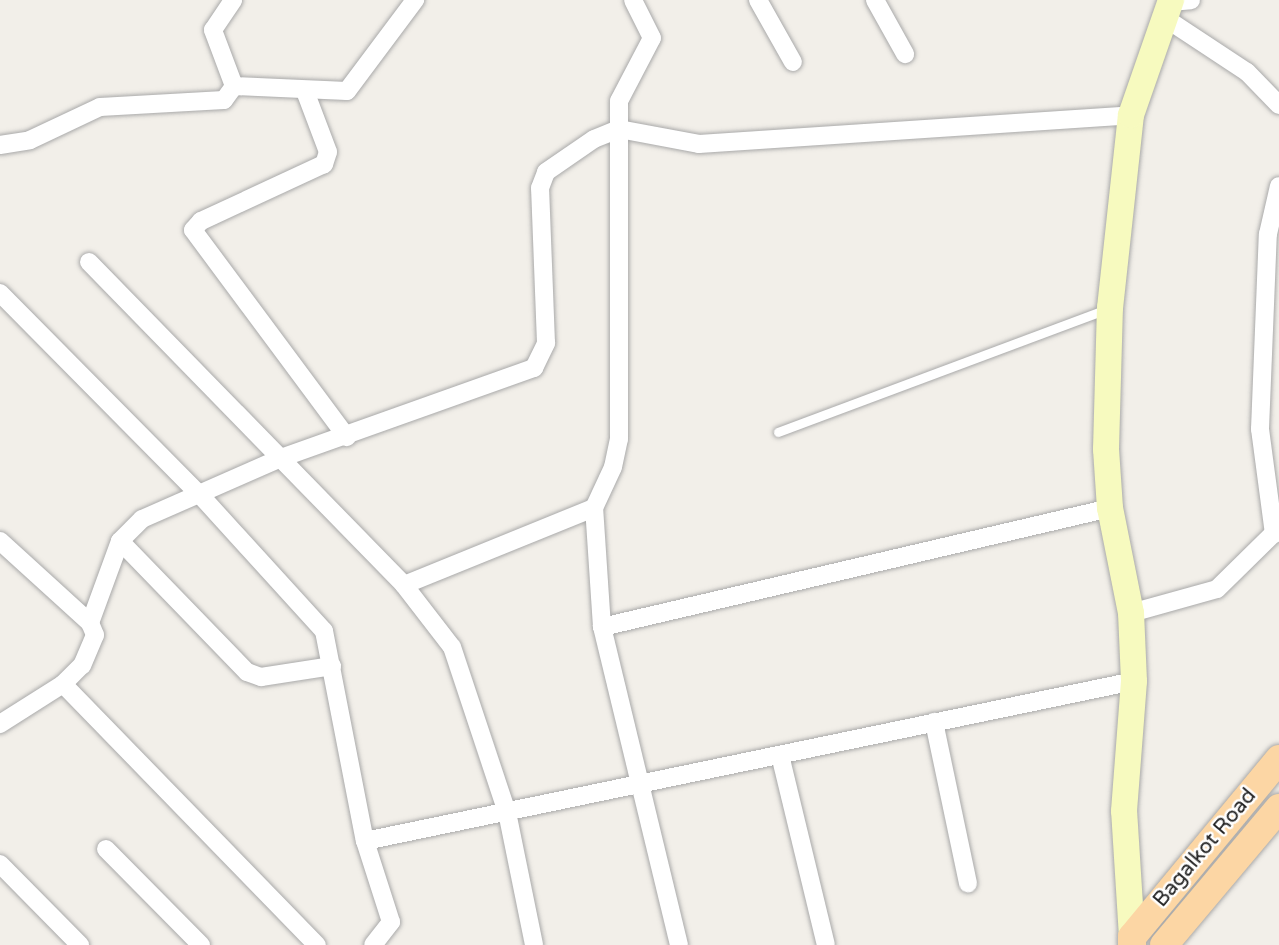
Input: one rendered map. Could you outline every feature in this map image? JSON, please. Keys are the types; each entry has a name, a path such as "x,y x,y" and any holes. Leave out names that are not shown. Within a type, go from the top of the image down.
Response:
{"main road":[{"path":"1132,941 1124,811 1134,681 1131,613 1110,508 1106,449 1110,308 1131,116 1174,5"},
{"name":"Bagalkot Road","path":"1132,941 1279,760"},
{"name":"Bagalkot Road","path":"1164,945 1279,808"}],"street":[{"path":"233,0 212,37 234,86"},
{"path":"0,145 30,140 100,107 218,102 234,86 347,91 415,0"},
{"path":"633,0 652,38 624,87 619,129 619,439 613,467 594,508 602,627 679,945"},
{"path":"758,0 793,62"},
{"path":"875,0 905,54"},
{"path":"1174,5 1279,104"},
{"path":"304,90 328,152 324,164 201,221 193,230 347,437"},
{"path":"0,724 63,684 93,648 90,623 120,541 142,519 202,497 281,458 347,437 534,368 546,343 540,188 546,172 573,150 619,129 699,144 1131,116"},
{"path":"1131,613 1217,589 1277,531 1260,429 1274,288 1268,234 1279,186"},
{"path":"89,262 404,585 463,669 507,812 534,945"},
{"path":"0,293 202,497 319,623 332,666 365,841 391,922 373,945"},
{"path":"404,585 594,508"},
{"path":"602,627 1110,508"},
{"path":"0,541 90,623"},
{"path":"120,541 247,672 261,677 332,666"},
{"path":"365,841 1134,681"},
{"path":"63,684 317,945"},
{"path":"934,722 968,883"},
{"path":"780,755 826,945"},
{"path":"106,849 201,945"},
{"path":"0,864 80,945"}],"lane":[{"path":"778,432 1110,308"}]}
